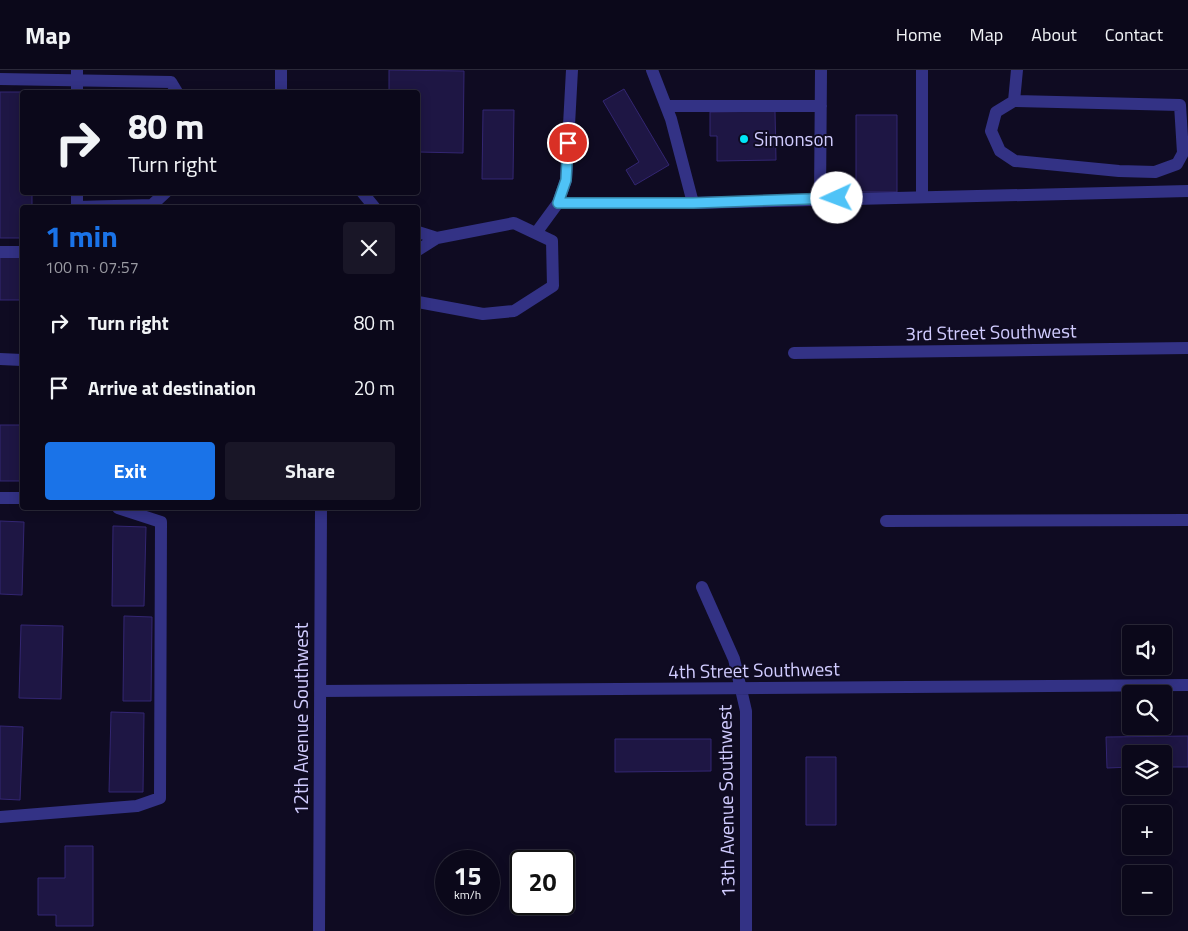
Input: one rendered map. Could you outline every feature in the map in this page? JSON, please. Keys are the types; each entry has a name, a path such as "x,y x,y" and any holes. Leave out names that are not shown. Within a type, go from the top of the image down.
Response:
{"street":[{"path":"281,70 282,90"},
{"path":"536,233 558,203 566,180 572,70"},
{"path":"652,70 666,106 693,203"},
{"path":"820,199 821,70"},
{"path":"922,70 922,196"},
{"path":"1014,102 1017,70"},
{"path":"5,76 77,81 171,82 177,90"},
{"path":"666,106 704,100 765,101 821,106"},
{"path":"1014,102 1180,105 1185,153 1178,164 1155,172 1119,171 1015,161 1000,151 991,131 996,112 1014,102"},
{"path":"558,203 693,203 1188,191"},
{"path":"153,205 163,195"},
{"path":"364,195 373,205"},
{"path":"420,249 437,238 514,223 552,241 553,286 514,311 483,314 420,302"},
{"path":"420,233 437,238"},
{"path":"0,252 20,252"},
{"name":"3rd Street Southwest","path":"794,353 1188,348"},
{"path":"0,359 20,360"},
{"path":"0,498 20,498"},
{"path":"0,817 137,806 160,798 161,522 124,510"},
{"name":"12th Avenue Southwest","path":"319,931 321,510"},
{"path":"886,521 1188,520"},
{"name":"13th Avenue Southwest","path":"702,587 734,659 746,711 746,931"},
{"name":"4th Street Southwest","path":"320,691 1188,685"}],"building":[{"path":"389,70 464,71 463,153 420,152 420,90 389,90"},
{"path":"624,89 669,165 635,185 626,170 639,162 603,101"},
{"path":"0,92 20,92 20,195 32,195 32,205 20,205 20,238 0,238"},
{"path":"483,110 514,110 513,179 482,179"},
{"path":"775,111 776,160 717,161 717,136 710,136 710,112"},
{"path":"856,115 897,115 897,192 856,192"},
{"path":"0,254 20,254 20,300 0,300"},
{"path":"0,425 20,425 20,481 0,481"},
{"path":"0,521 24,522 22,595 0,594"},
{"path":"113,526 146,527 144,606 112,606"},
{"path":"124,616 152,617 151,701 123,701"},
{"path":"21,625 63,626 61,699 19,698"},
{"path":"111,712 144,713 143,792 109,792"},
{"path":"0,726 23,727 20,800 0,799"},
{"path":"1188,736 1188,767 1172,767 1172,745 1122,745 1122,767 1107,768 1106,737"},
{"path":"615,739 711,739 711,771 615,772"},
{"path":"806,757 836,757 836,825 806,825"},
{"path":"65,846 93,846 93,926 56,926 56,915 38,915 38,878 65,878"}],"place":[{"name":"Simonson","path":"744,139"}],"route":[{"path":"568,143 566,180 558,203 693,203 837,198"}]}
